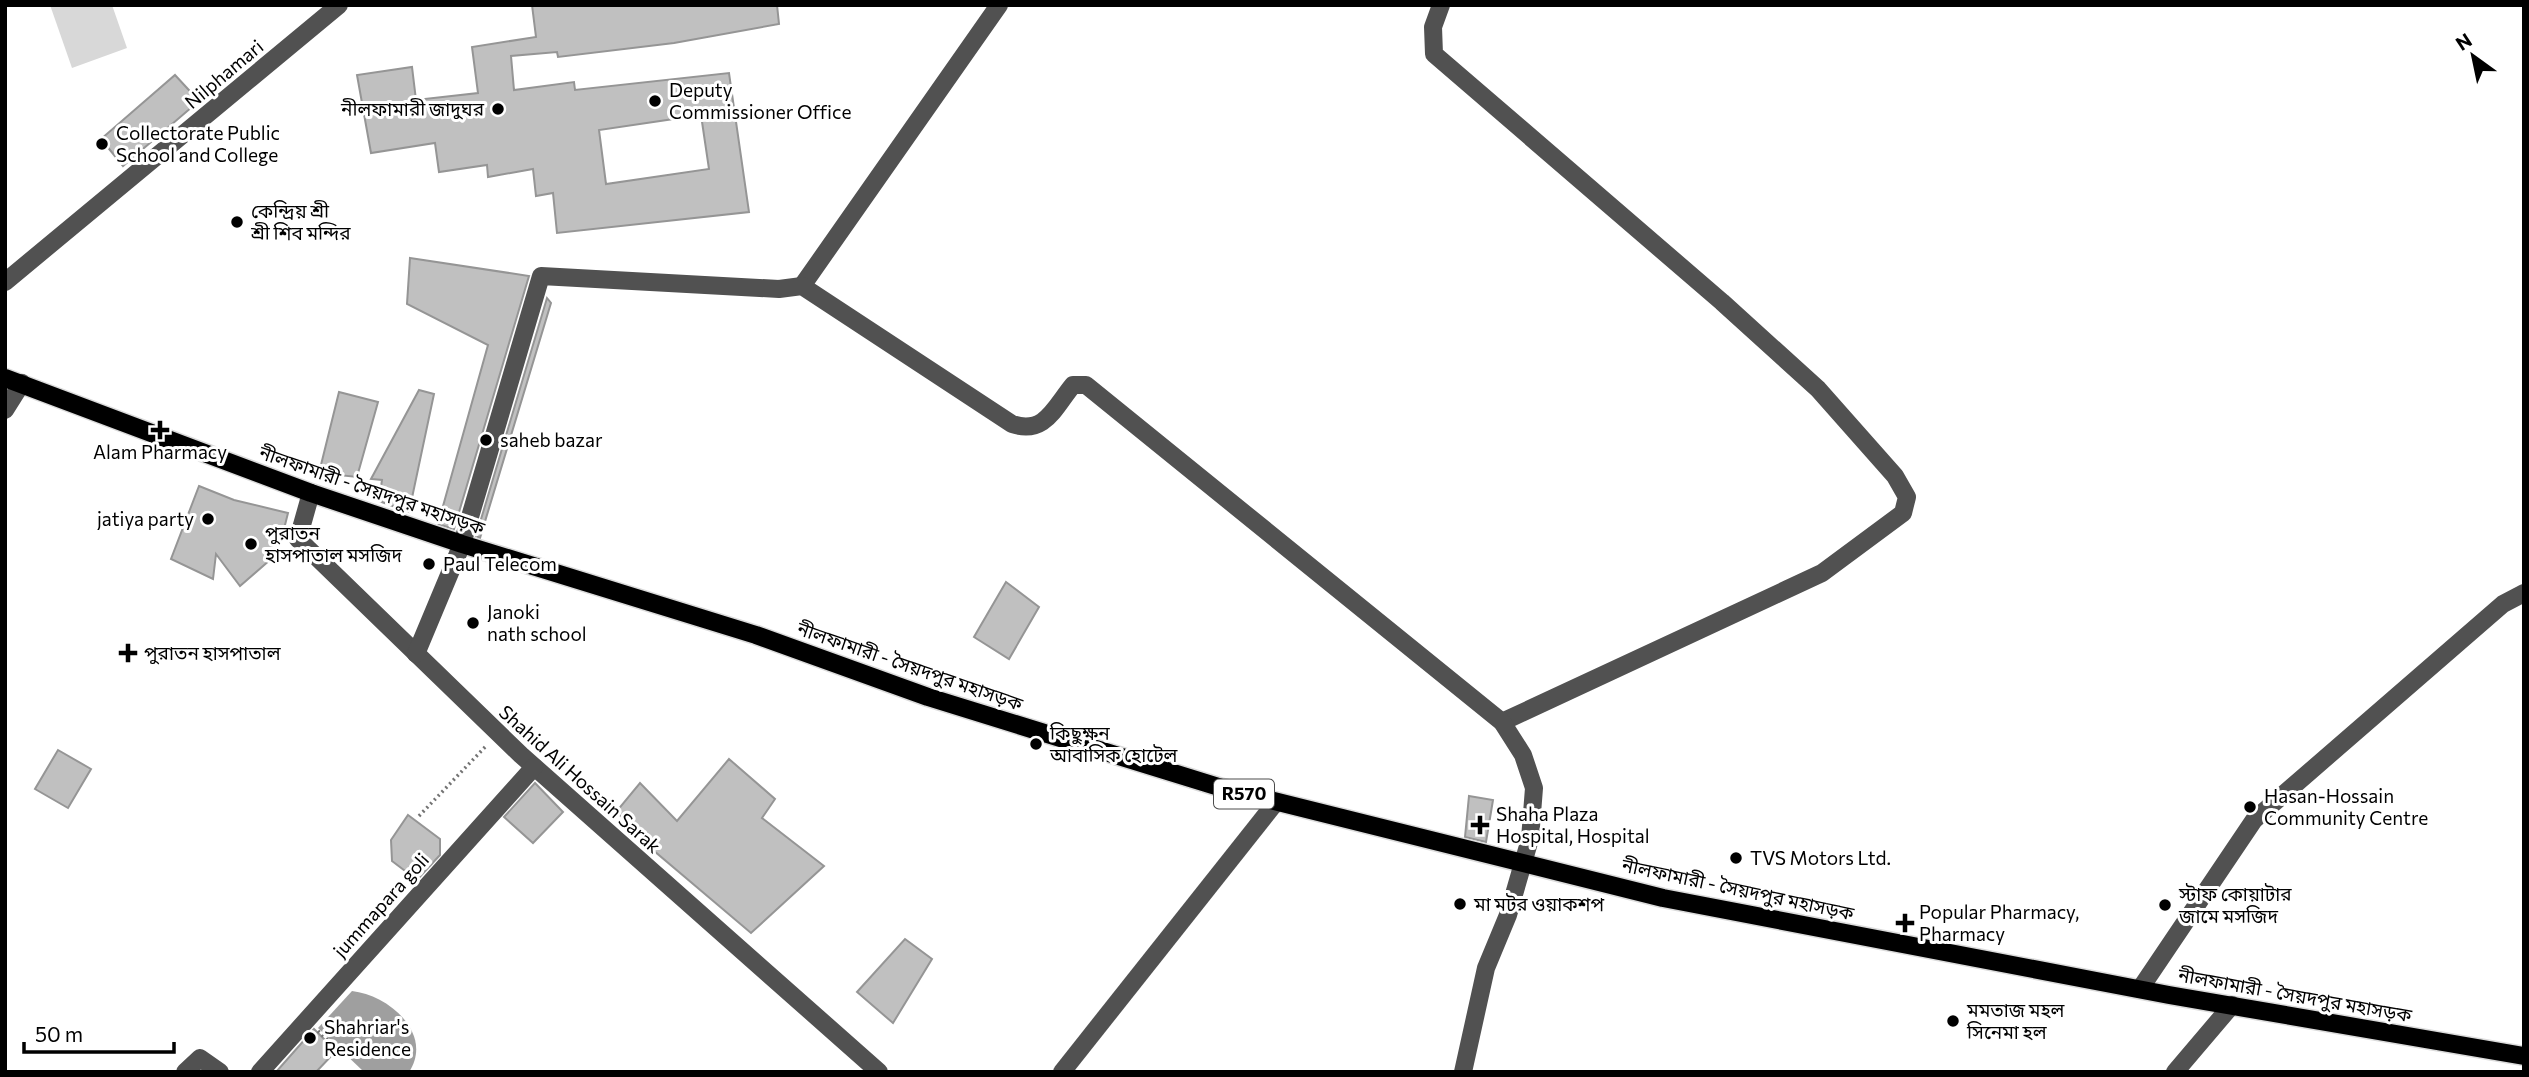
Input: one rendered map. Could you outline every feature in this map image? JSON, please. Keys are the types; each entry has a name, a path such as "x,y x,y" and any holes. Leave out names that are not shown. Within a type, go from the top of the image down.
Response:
{"main road":[{"name":"নীলফামারী - সৈয়দপুর মহাসড়ক","path":"14,380 311,493 462,544 756,635 928,697 1276,802 1664,898 2140,989 2524,1056"}],"street":[{"name":"Nilphamari","path":"5,282 339,5"},
{"path":"802,286 999,5"},
{"path":"1441,5 1433,27 1434,54 1722,302 1818,389 1895,476 1907,497 1902,513 1822,573 1502,722"},
{"path":"416,654 462,544 541,276 779,289 802,286 1013,424 1027,429 1039,426 1073,385 1086,385 1502,722 1523,755 1534,788 1530,839 1486,968 1463,1072"},
{"path":"5,410 14,380"},
{"name":"Shahid Ali Hossain Sarak","path":"311,493 298,539 534,767 879,1072"},
{"path":"2140,989 2254,820 2503,604 2524,593"},
{"name":"jummapara goli","path":"260,1072 534,767"},
{"path":"1062,1072 1276,802"},
{"path":"2175,1072 2232,1005"},
{"path":"185,1072 200,1058 220,1072"}],"path":[{"path":"419,816 498,733"},
{"path":"307,1020 345,1056"}],"shaded area":[{"path":"50,5 112,5 127,48 72,68"},
{"path":"352,991 380,1000 404,1019 416,1044 415,1058 409,1072 364,1072 318,1028"}],"building":[{"path":"532,5 777,5 779,24 674,43 558,57 557,52 511,56 514,90 574,82 575,90 729,73 749,212 557,233 553,193 536,196 533,169 488,177 487,165 439,172 435,143 371,153 357,75 412,67 416,100 478,93 472,47 536,37","holes":["701,115 709,169 606,184 599,130"]},
{"name":"Collectorate Public School and College","path":"175,75 199,101 123,166 101,139"},
{"path":"410,258 529,276 454,529 438,524 488,345 407,304"},
{"path":"547,298 551,303 480,538 476,536"},
{"path":"419,390 434,394 409,512 379,501 382,480 371,479"},
{"path":"339,392 378,402 357,477 319,473"},
{"path":"199,486 234,500 288,513 278,553 240,586 216,554 213,579 171,559"},
{"path":"1006,582 1039,607 1009,659 974,637"},
{"path":"58,750 91,769 68,808 35,789"},
{"path":"729,759 775,799 762,818 824,866 751,933 653,850 657,845 616,812 640,783 677,821"},
{"path":"535,783 563,812 533,843 504,817"},
{"path":"1469,796 1493,800 1486,842 1465,837"},
{"path":"408,815 440,839 440,855 417,880 392,861 391,840"},
{"path":"905,939 932,959 893,1023 857,992"},
{"name":"Shahriar's Residence","path":"314,1029 336,1051 316,1072 276,1072"}],"place":[{"name":"Deputy Commissioner Office","path":"655,101"},
{"name":"নীলফামারী জাদুঘর","path":"498,109"},
{"name":"Collectorate Public School and College","path":"102,144"},
{"name":"কেন্দ্রিয় শ্রী শ্রী শিব মন্দির","path":"237,222"},
{"name":"Alam Pharmacy","path":"160,430"},
{"name":"saheb bazar","path":"486,440"},
{"name":"jatiya party","path":"208,519"},
{"name":"পুরাতন হাসপাতাল মসজিদ","path":"251,544"},
{"name":"Paul Telecom","path":"429,564"},
{"name":"Janoki nath school","path":"473,623"},
{"name":"পুরাতন হাসপাতাল","path":"128,653"},
{"name":"কিছুক্ষন আবাসিক হোটেল","path":"1036,744"},
{"name":"Hasan-Hossain Community Centre","path":"2250,807"},
{"name":"Shaha Plaza Hospital, Hospital","path":"1480,825"},
{"name":"TVS Motors Ltd.","path":"1736,858"},
{"name":"মা মটর ওয়াকশপ","path":"1460,904"},
{"name":"স্টাফ কোয়াটার জামে মসজিদ","path":"2165,905"},
{"name":"Popular Pharmacy, Pharmacy","path":"1905,923"},
{"name":"মমতাজ মহল সিনেমা হল","path":"1953,1021"},
{"name":"Shahriar's Residence","path":"310,1038"}]}
